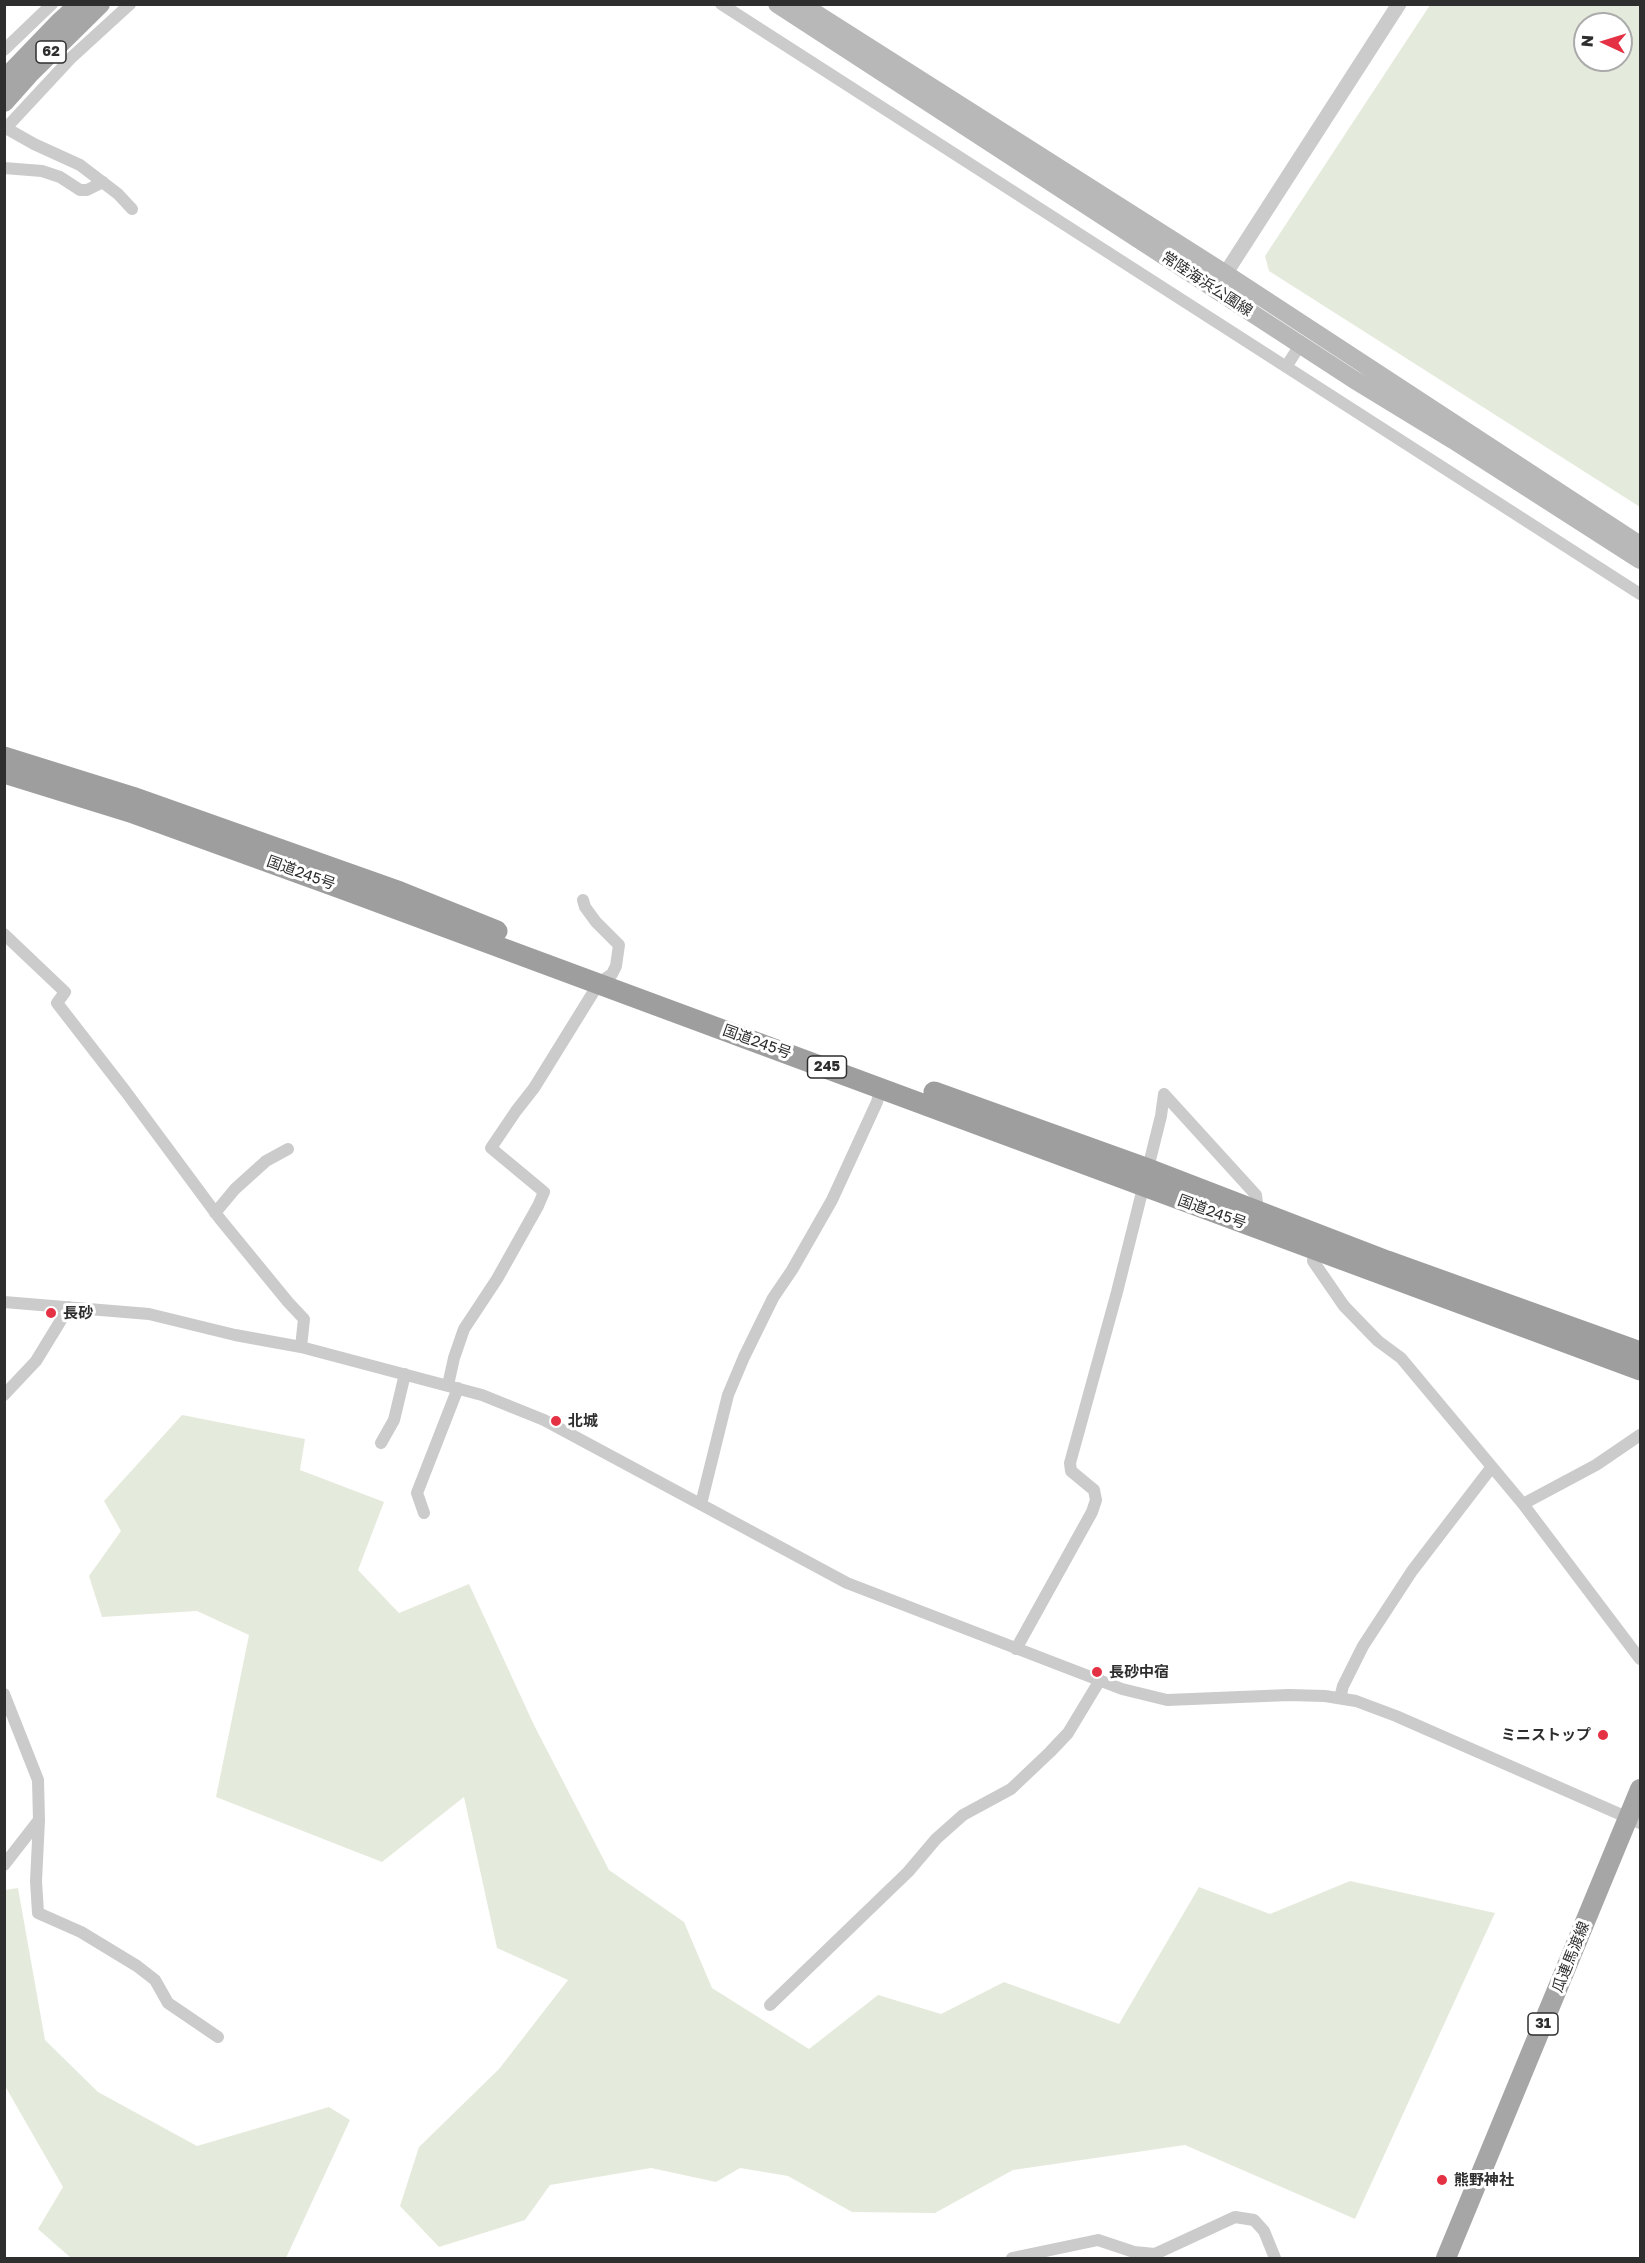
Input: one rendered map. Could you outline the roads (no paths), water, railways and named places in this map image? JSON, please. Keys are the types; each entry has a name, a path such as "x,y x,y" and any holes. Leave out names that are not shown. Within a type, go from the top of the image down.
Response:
{"highway":[{"name":"国道245号","path":"8,769 605,979 1146,1178 1314,1250 1641,1370"},
{"name":"国道245号","path":"605,979 881,1087 1146,1178 1257,1210 1387,1261 1641,1352"}],"main road":[{"name":"62","path":"4,81 80,4"},
{"name":"62","path":"4,102 28,74 100,4"},
{"name":"常陸海浜公園線","path":"777,4 1300,345 1641,560"},
{"name":"常陸海浜公園線","path":"801,4 1226,274 1641,544"},
{"name":"瓜連馬渡線","path":"1446,2259 1635,1820 1641,1789"}],"street":[{"path":"4,50 52,4"},
{"path":"130,4 72,57 5,127 34,144 80,165 103,182 132,209"},
{"path":"721,4 1641,594"},
{"path":"1215,290 1399,4"},
{"path":"4,168 42,171 60,177 80,190 87,190 103,182"},
{"path":"1286,367 1300,345"},
{"path":"424,1513 417,1493 453,1386 454,1358 464,1329 497,1279 544,1192 491,1148 534,1089 605,979 616,966 619,945 596,922 585,907 583,900"},
{"path":"4,934 65,992 57,1003 215,1213 304,1319 301,1347"},
{"path":"701,1504 728,1395 744,1357 773,1299 832,1200 877,1102 881,1087"},
{"path":"1016,1649 1092,1512 1096,1500 1094,1490 1071,1471 1070,1464 1146,1178 1164,1094 1256,1195 1257,1210"},
{"path":"215,1213 235,1190 266,1161 288,1149"},
{"path":"1314,1250 1313,1261 1344,1305 1378,1341 1401,1358 1523,1504 1641,1659"},
{"path":"4,1302 149,1314 235,1335 301,1347 482,1395 544,1420 847,1583 1122,1689 1167,1700 1289,1695 1356,1701 1396,1716 1635,1820"},
{"path":"4,1395 36,1361 69,1307"},
{"path":"381,1443 394,1420 405,1374"},
{"path":"1523,1504 1596,1465 1641,1435"},
{"path":"1340,1698 1343,1686 1364,1646 1412,1571 1491,1468"},
{"path":"770,2005 908,1872 936,1839 963,1815 1011,1790 1050,1752 1068,1733 1100,1680"},
{"path":"4,1694 38,1780 36,1881 38,1913 81,1932 137,1966 155,1980 168,2002 218,2037"},
{"path":"4,1865 39,1820"},
{"path":"1012,2259 1098,2240 1134,2252 1155,2254 1235,2217 1254,2220 1264,2231 1275,2259"}],"place":[{"name":"長砂","path":"51,1313"},
{"name":"北城","path":"556,1421"},
{"name":"長砂中宿","path":"1097,1672"},
{"name":"ミニストップ","path":"1603,1735"},
{"name":"熊野神社","path":"1442,2180"}]}
